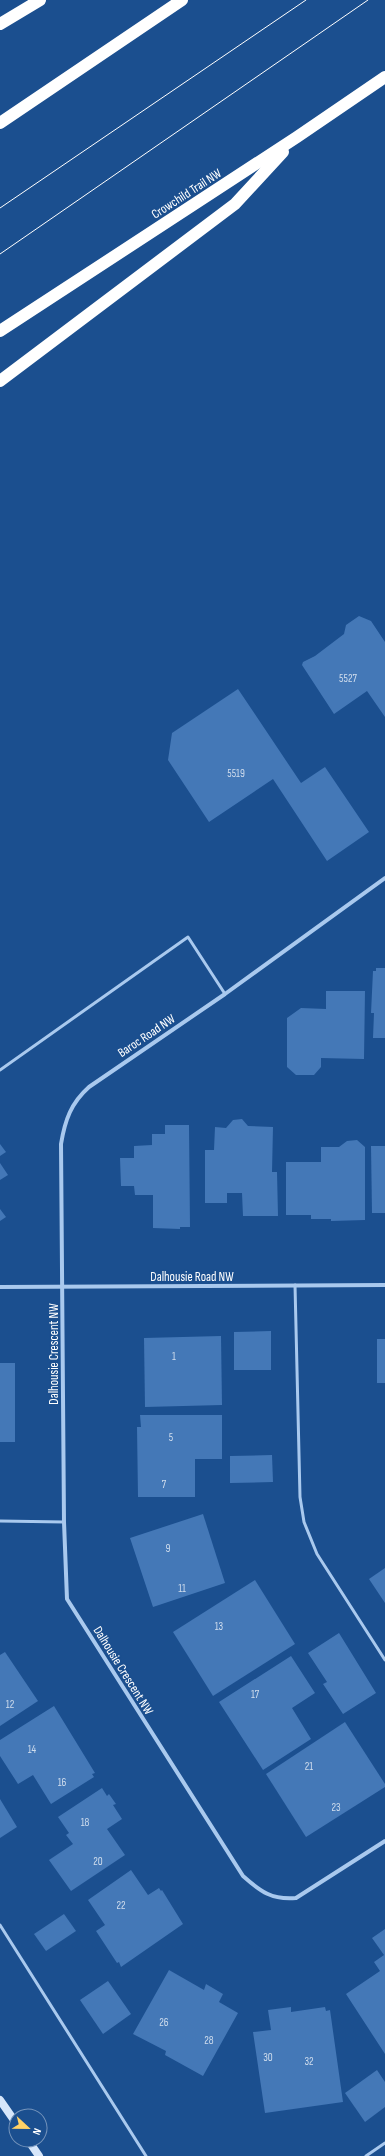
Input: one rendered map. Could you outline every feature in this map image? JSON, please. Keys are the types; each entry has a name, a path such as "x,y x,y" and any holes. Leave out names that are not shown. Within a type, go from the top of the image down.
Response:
{"highway":[{"path":"0,24 40,0"},
{"path":"0,124 182,0"},
{"name":"Crowchild Trail NW","path":"0,331 297,137 385,76"},
{"path":"0,381 234,204 297,137"}],"main road":[{"path":"0,2100 8,2112"}],"street":[{"name":"Baroc Road NW","path":"62,1287 61,1144 69,1112 77,1097 104,1075 225,994 385,878"},
{"name":"Dalhousie Road NW","path":"0,1287 385,1285"},
{"name":"Dalhousie Crescent NW","path":"62,1287 64,1522 68,1599 243,1876 258,1890 280,1899 296,1898 385,1841"}],"lane":[{"path":"0,1070 188,937 225,994"},
{"path":"295,1285 300,1497 304,1522 317,1554 385,1660"},
{"path":"0,1521 64,1522"},
{"path":"0,1925 146,2156"},
{"path":"366,2156 385,2143"}],"building":[{"path":"359,616 371,621 385,642 385,717 367,691 334,714 302,665 303,662 315,656 344,634 346,625"},
{"path":"238,689 301,783 325,767 369,832 327,861 273,779 209,822 168,760 172,733"},
{"path":"376,968 385,968 385,1038 373,1038 374,1013 371,1013 373,971 376,971"},
{"path":"326,991 365,991 364,1059 321,1058 321,1067 314,1075 296,1075 287,1067 287,1018 301,1008 326,1009"},
{"path":"242,1119 248,1126 273,1127 272,1172 277,1172 278,1216 243,1216 242,1193 227,1193 227,1203 205,1203 205,1150 214,1150 215,1127 226,1128 233,1120"},
{"path":"165,1125 189,1125 190,1227 180,1227 180,1229 153,1228 153,1195 135,1195 134,1186 121,1186 120,1158 134,1158 134,1146 152,1145 152,1134 165,1134"},
{"path":"357,1140 365,1147 365,1220 331,1221 331,1219 311,1219 311,1215 286,1215 286,1162 321,1162 321,1147 339,1147 347,1141"},
{"path":"0,1144 6,1152 0,1156"},
{"path":"371,1146 385,1146 385,1213 372,1213"},
{"path":"0,1163 8,1175 0,1180"},
{"path":"0,1209 6,1217 0,1221"},
{"path":"271,1331 271,1370 234,1370 234,1332"},
{"path":"221,1336 222,1405 145,1407 144,1338"},
{"path":"377,1339 385,1339 385,1383 377,1383"},
{"path":"0,1363 15,1363 15,1442 0,1442"},
{"path":"140,1415 222,1415 222,1459 195,1459 195,1497 138,1497 137,1427 141,1427"},
{"path":"272,1455 273,1482 230,1483 230,1456"},
{"path":"203,1514 225,1583 153,1607 130,1538"},
{"path":"385,1568 385,1603 369,1579"},
{"path":"255,1580 295,1644 213,1696 173,1632"},
{"path":"339,1633 376,1693 343,1714 323,1684 327,1682 308,1653"},
{"path":"5,1652 38,1701 0,1726 0,1655"},
{"path":"291,1656 315,1693 292,1708 311,1739 263,1770 219,1702"},
{"path":"54,1706 95,1773 92,1774 94,1777 51,1804 33,1775 18,1784 0,1756 0,1740"},
{"path":"345,1722 385,1784 385,1787 306,1837 266,1774"},
{"path":"102,1788 107,1796 109,1794 116,1804 113,1805 122,1819 107,1829 125,1855 71,1891 49,1860 73,1844 66,1835 69,1833 58,1817"},
{"path":"0,1799 17,1827 0,1838"},
{"path":"131,1870 148,1895 159,1888 161,1891 162,1890 183,1924 121,1967 119,1962 117,1963 96,1931 105,1925 88,1900"},
{"path":"64,1914 76,1931 46,1951 34,1934"},
{"path":"385,1929 385,2054 346,1994 380,1971 374,1962 384,1955 372,1938"},
{"path":"169,1970 204,1990 206,1984 223,1994 219,2002 238,2013 203,2076 165,2055 166,2051 133,2034"},
{"path":"108,1981 131,2014 103,2034 80,2000"},
{"path":"291,2007 291,2012 325,2007 326,2011 330,2010 343,2102 265,2113 253,2032 271,2030 268,2010"},
{"path":"377,2070 385,2082 385,2107 365,2122 345,2093"}],"tram line":[{"path":"0,208 306,0"},
{"path":"0,254 368,0"}]}
